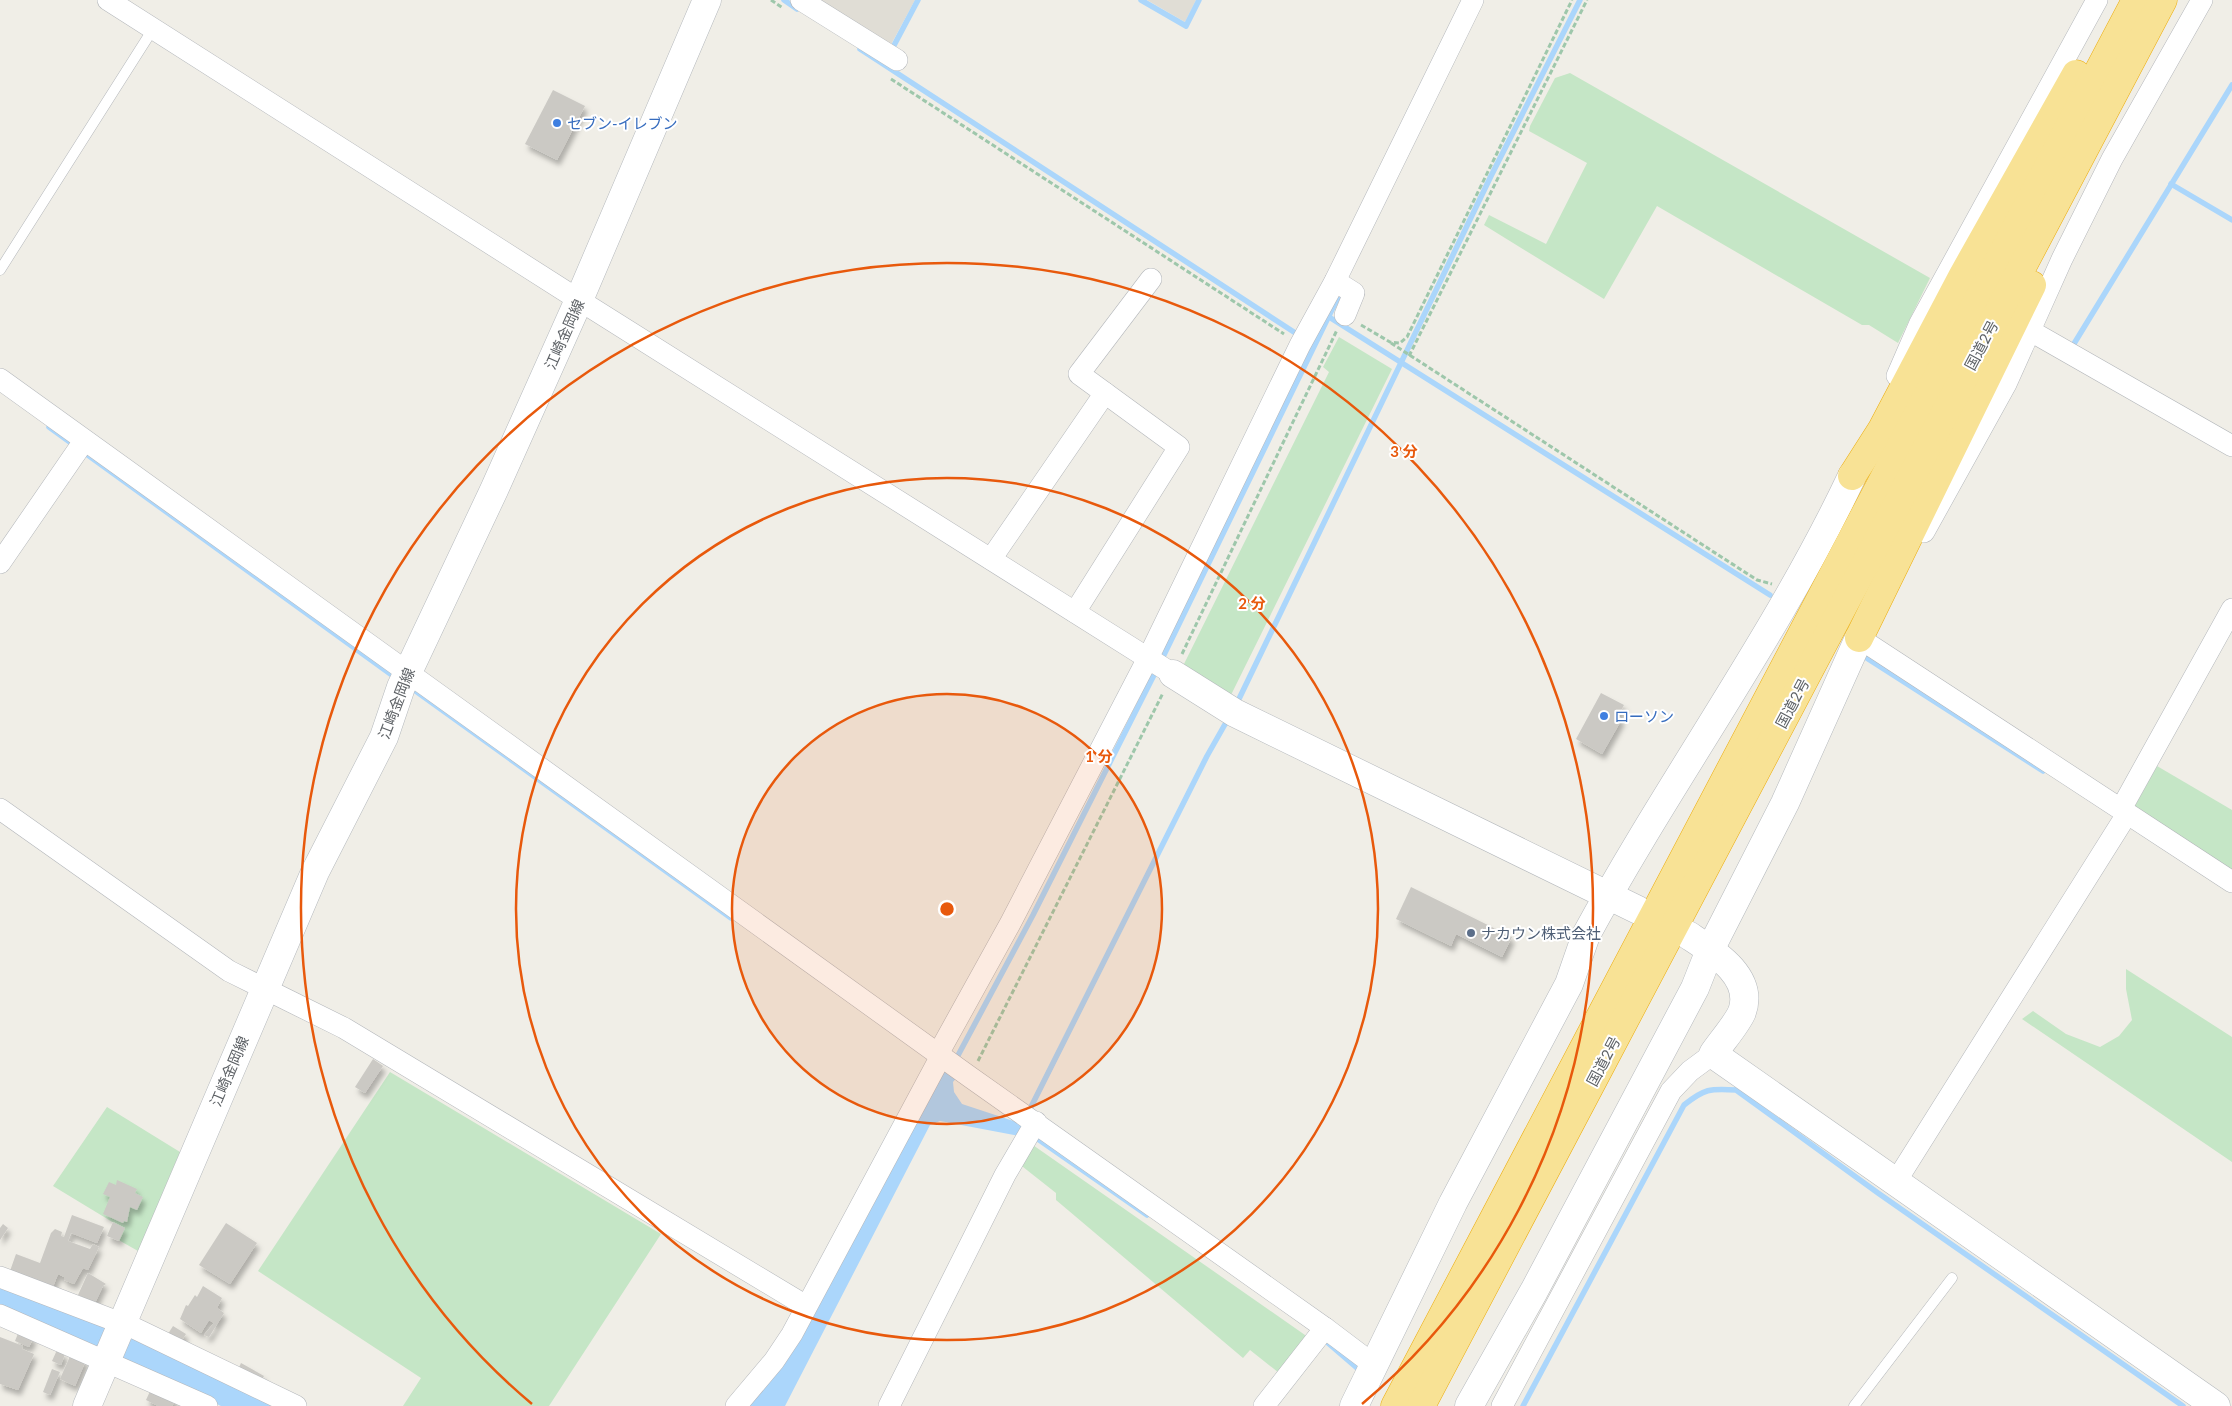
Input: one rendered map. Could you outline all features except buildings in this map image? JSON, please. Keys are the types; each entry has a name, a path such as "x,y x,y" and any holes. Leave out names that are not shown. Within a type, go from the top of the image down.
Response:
{"highway":[{"path":"1852,476 1882,429 1963,275 2113,10 2121,0"},
{"name":"国道2号","path":"1395,1406 2136,0"},
{"name":"国道2号","path":"1422,1406 2163,0"},
{"path":"1856,636 2005,344 2057,231 2125,73"}],"street":[{"path":"108,0 579,300 1235,713 1610,894 1638,910"},
{"name":"江崎金岡線","path":"87,1406 315,872 384,737 404,679 494,490 579,300 707,0"},
{"path":"736,1406 774,1362 946,1063 1011,922 1160,666 1303,341 1341,285 1473,0"},
{"path":"1354,1406 1382,1371 1453,1203 1569,984 1586,935 1796,598 1920,323 2097,0"},
{"path":"1469,1406 1534,1291 1685,1006 1710,950 1785,803 1856,636 1951,486 2006,384 2029,330 2112,160 2202,0"},
{"path":"794,5 892,68"},
{"path":"1075,612 1180,447 1079,374 1152,279"},
{"path":"1341,285 1354,293 1342,322"},
{"path":"2029,330 2232,446"},
{"path":"0,379 80,446 404,679 946,1063 1032,1130 1321,1334 1382,1371"},
{"path":"991,559 1105,393"},
{"path":"0,563 80,446"},
{"path":"1895,1183 2124,817 2232,609"},
{"path":"1856,636 2124,817 2232,882"},
{"path":"0,809 229,971 344,1028 806,1306"},
{"path":"1502,1406 1671,1091 1690,1071 1713,1054 1742,1012 1743,992 1737,978 1724,960 1688,935"},
{"path":"1713,1054 2216,1406"},
{"path":"889,1406 1005,1175 1032,1130"},
{"path":"0,1277 122,1326 296,1406"},
{"path":"0,1315 107,1359 207,1406"},
{"path":"1264,1406 1321,1334"}],"lane":[{"path":"0,270 153,29"},
{"path":"1854,1406 1952,1278"}],"path":[{"path":"770,0 794,5"},
{"path":"1390,342 1400,343 1407,337 1572,0"},
{"path":"1407,354 1587,0"},
{"path":"892,68 1303,341"},
{"path":"946,1063 1160,666 1322,356 1342,322 1390,342 1757,580 1776,586 1796,598"}],"shaded area":[{"path":"812,0 915,0 888,50"},
{"path":"1147,0 1196,0 1185,22"}],"green space":[{"path":"1570,73 1930,278 1898,343 1869,325 1862,325 1657,206 1604,299 1484,225 1489,215 1546,244 1587,163 1529,131 1555,78"},
{"path":"1339,337 1392,369 1230,697 1183,666 1329,372 1323,367"},
{"path":"2157,766 2232,810 2232,877 2131,813"},
{"path":"2126,969 2232,1037 2232,1162 2022,1019 2033,1011 2066,1034 2100,1047 2119,1036 2132,1020 2126,989"},
{"path":"390,1072 661,1234 549,1406 403,1406 421,1378 258,1271"},
{"path":"107,1107 180,1152 138,1251 108,1234 114,1223 53,1186"},
{"path":"1030,1143 1305,1335 1306,1342 1279,1373 1250,1350 1243,1358 1056,1200 1056,1193 1018,1163"}],"water":[{"path":"941,1065 958,1076 953,1082 954,1092 962,1104 1026,1125 1020,1136 940,1121 930,1125 785,1406 741,1406"},
{"path":"0,1283 106,1326 286,1406 221,1406 0,1306"}],"waterway":[{"path":"784,0 797,9"},
{"path":"891,51 918,0"},
{"path":"1141,0 1186,26 1199,0"},
{"path":"1238,701 1491,176 1580,0"},
{"path":"860,49 1300,336"},
{"path":"2072,347 2232,85"},
{"path":"2171,184 2232,220"},
{"path":"1161,661 1342,289"},
{"path":"1329,317 1770,595"},
{"path":"49,427 396,678"},
{"path":"1865,657 2043,771"},
{"path":"955,1061 1033,915 1157,669"},
{"path":"410,687 731,918"},
{"path":"1031,1107 1207,756 1228,719"},
{"path":"1523,1406 1684,1105 1702,1093 1720,1089 1736,1090 1878,1193 2183,1406"},
{"path":"1032,1135 1147,1215"},
{"path":"1328,1343 1357,1368"}],"place":[{"name":"セブン-イレブン","path":"557,123"},
{"name":"ローソン","path":"1604,716"},
{"name":"ナカウン株式会社","path":"1471,933"}]}
